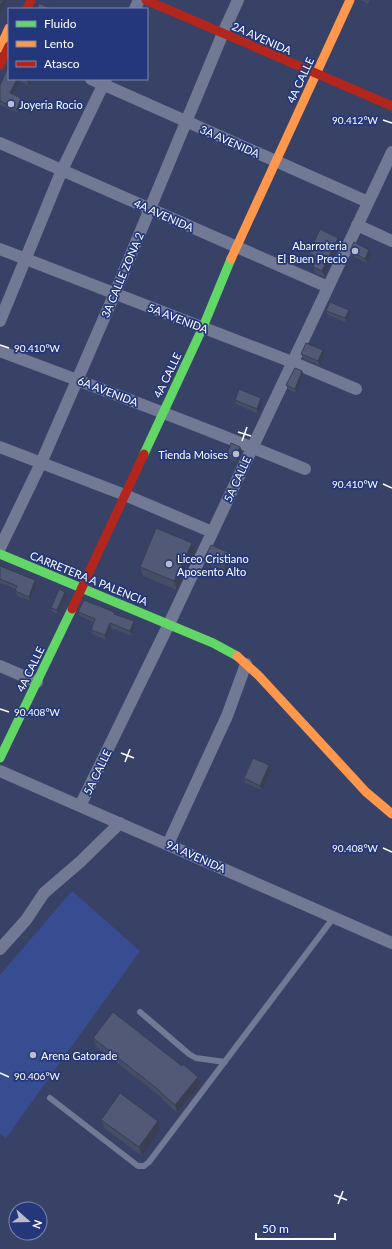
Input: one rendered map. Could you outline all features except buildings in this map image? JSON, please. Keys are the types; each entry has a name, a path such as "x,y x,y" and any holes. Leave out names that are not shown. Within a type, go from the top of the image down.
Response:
{"street":[{"name":"2A AVENIDA","path":"146,0 392,106"},
{"name":"3A CALLE ZONA 2","path":"0,548 40,463 115,293 149,208 238,0"},
{"name":"4A CALLE","path":"0,758 82,588 162,412 203,327 237,246 350,0"},
{"path":"0,65 3,43 8,30"},
{"path":"0,321 62,170 104,82"},
{"name":"3A AVENIDA","path":"104,82 186,121 368,202"},
{"name":"4A AVENIDA","path":"0,143 328,286"},
{"name":"5A CALLE","path":"80,806 169,624 392,152"},
{"path":"357,225 392,241"},
{"name":"5A AVENIDA","path":"0,249 203,327 356,389"},
{"name":"6A AVENIDA","path":"0,351 77,379 305,469"},
{"path":"0,447 125,495 212,532"},
{"name":"CARRETERA A PALENCIA","path":"0,554 214,643 235,654 264,682 366,792 392,814"},
{"path":"168,844 227,716 246,664"},
{"path":"0,666 37,682"},
{"name":"9A AVENIDA","path":"0,771 392,943"},
{"path":"0,949 26,920 44,893 80,862 120,823"}],"lane":[{"path":"50,1098 138,1166 144,1166 149,1162 334,917"},
{"path":"140,1012 189,1054 196,1058 224,1062"}],"shaded area":[{"name":"Arena Gatorade","path":"72,891 140,951 6,1138 0,1134 0,975"}],"traffic: fast":[{"path":"144,454 203,327 231,259"},
{"path":"0,554 213,643 237,656"},
{"path":"0,758 72,609"}],"traffic: slow":[{"path":"231,259 350,0"},
{"path":"0,48 8,30"},
{"path":"237,656 259,676 366,792 392,814"}],"traffic: jam":[{"path":"27,8 31,0"},
{"path":"146,0 392,106"},
{"path":"0,65 8,48"},
{"path":"72,609 144,454"}],"place":[{"name":"Joyeria Rocio","path":"11,104"},
{"name":"Abarroteria El Buen Precio","path":"355,251"},
{"name":"Tienda Moises","path":"236,454"},
{"name":"Liceo Cristiano Aposento Alto","path":"169,564"},
{"name":"Arena Gatorade","path":"33,1055"}]}
